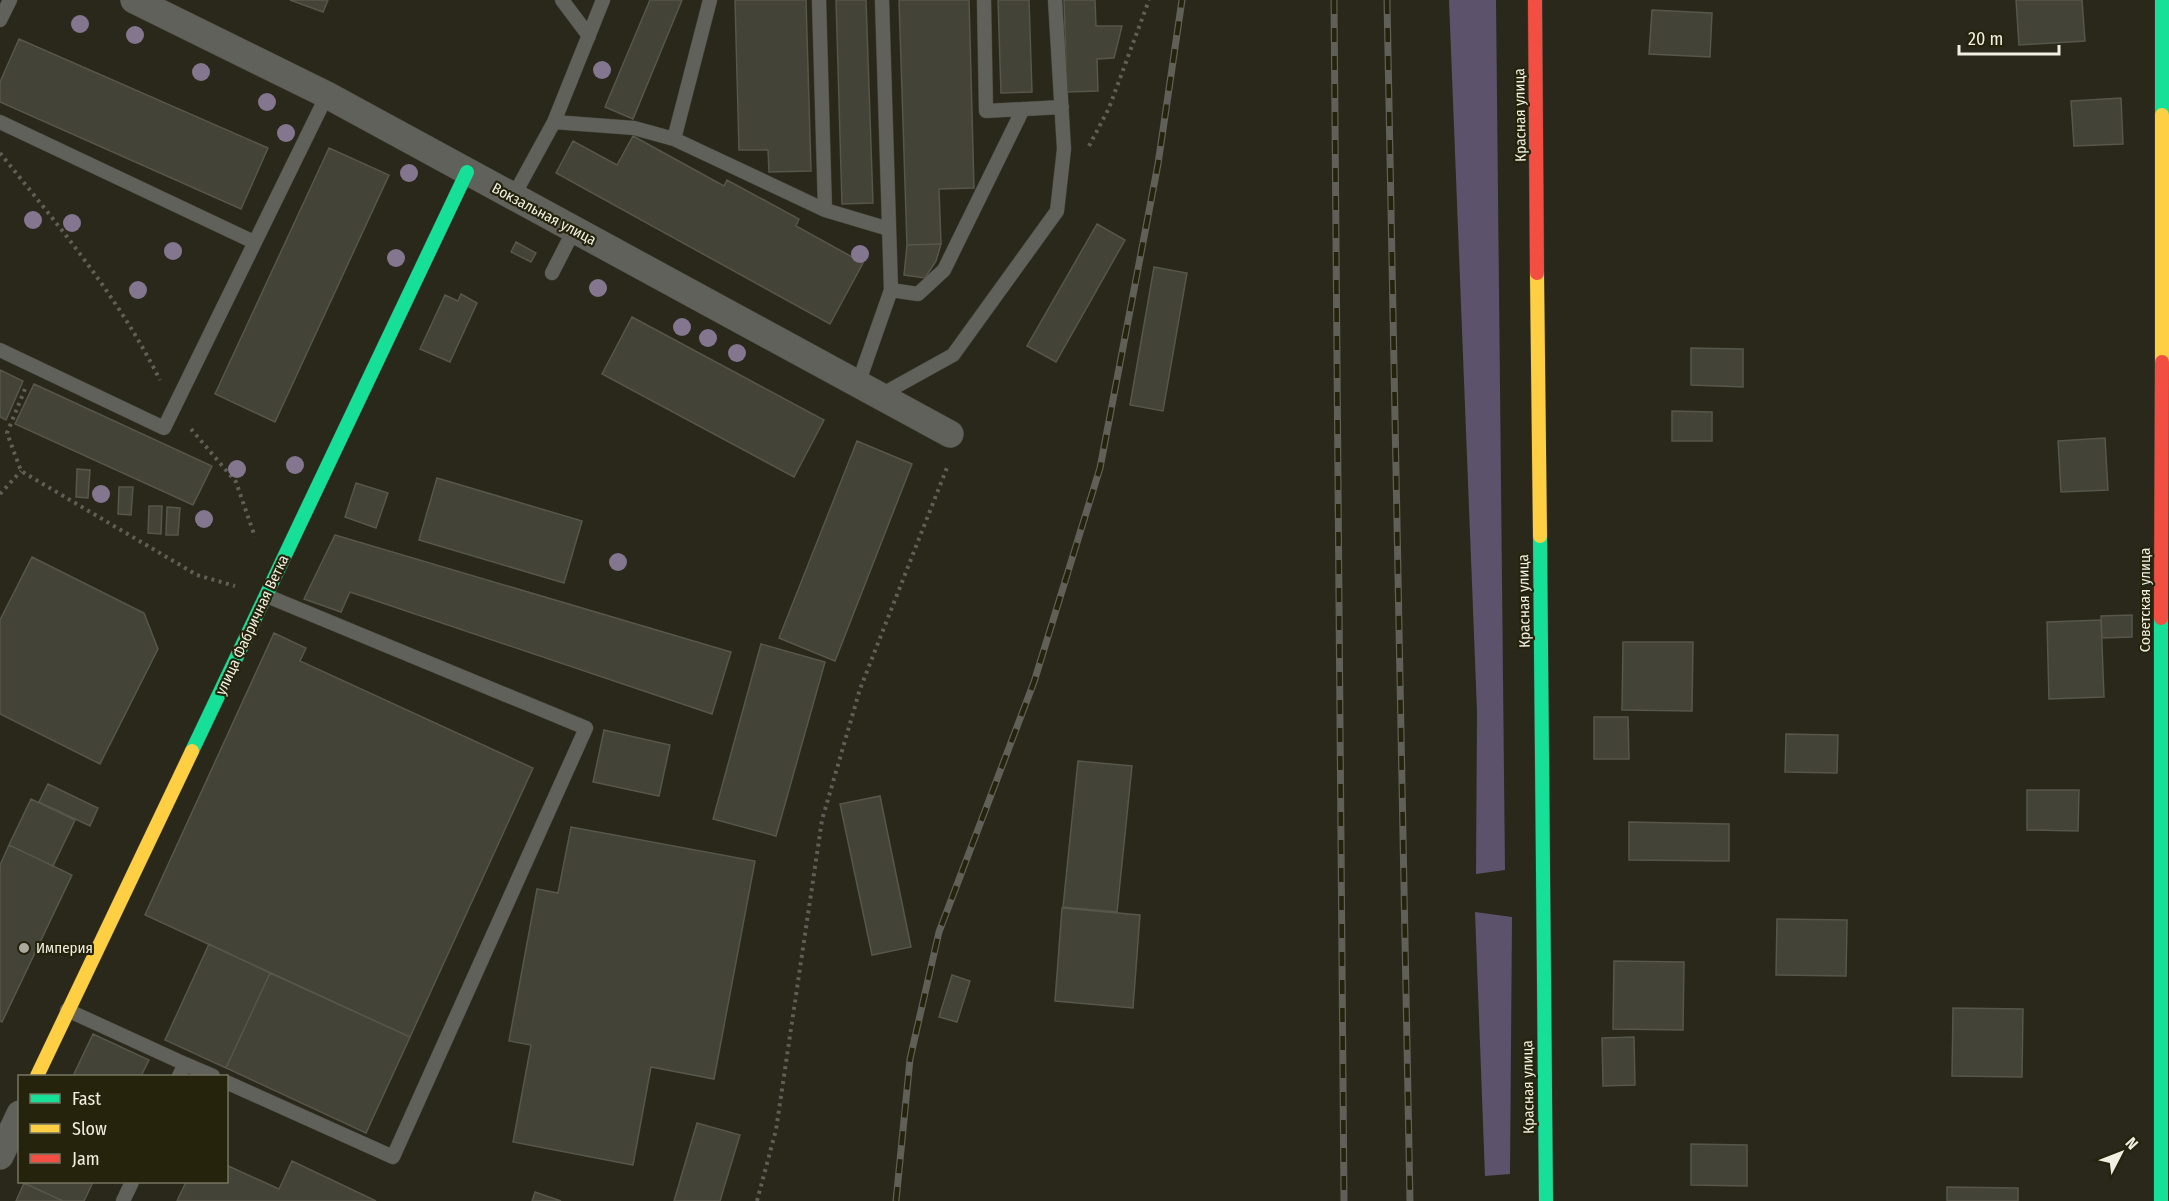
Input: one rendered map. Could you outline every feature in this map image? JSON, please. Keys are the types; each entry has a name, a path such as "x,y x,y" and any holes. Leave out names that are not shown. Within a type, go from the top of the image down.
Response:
{"street":[{"name":"Вокзальная улица","path":"134,0 327,95 950,434"},
{"name":"Красная улица","path":"1535,0 1546,1201"},
{"name":"Советская улица","path":"2161,1201 2162,0"},
{"name":"улица Фабричная Ветка","path":"38,1075 467,172"},
{"path":"0,1156 18,1118"}],"lane":[{"path":"0,20 10,0"},
{"path":"562,0 589,36"},
{"path":"513,197 554,122 603,0"},
{"path":"674,139 710,0"},
{"path":"819,0 825,210"},
{"path":"868,390 891,290 882,0"},
{"path":"984,0 987,111 1062,107"},
{"path":"868,390 953,355 1057,212 1064,149 1055,0"},
{"path":"0,350 164,428 327,95"},
{"path":"891,290 918,294 944,270 1023,109"},
{"path":"0,122 254,242"},
{"path":"554,122 634,128 674,139 825,210 889,230"},
{"path":"552,273 574,230"},
{"path":"228,1083 393,1157 586,728 267,596"},
{"path":"67,1010 182,1070 204,1075"},
{"path":"123,1201 132,1183"}],"path":[{"path":"1088,149 1109,108 1149,0"},
{"path":"0,153 88,262 140,340 174,408 236,482 257,543 274,577"},
{"path":"34,366 7,433 21,471 197,575 267,596"},
{"path":"757,1201 776,1130 822,820 860,689 947,468 950,434"},
{"path":"0,494 21,471"}],"shaded area":[{"path":"1449,0 1496,0 1505,870 1476,874 1477,711"},
{"path":"1475,912 1512,917 1510,1174 1485,1176"}],"building":[{"path":"290,0 328,0 323,12"},
{"path":"650,0 682,0 633,119 605,107"},
{"path":"735,0 806,0 811,171 769,172 768,150 739,150"},
{"path":"836,0 866,0 873,203 842,204"},
{"path":"899,0 969,0 974,188 939,189 941,244 907,245"},
{"path":"998,0 1029,0 1032,92 1001,93"},
{"path":"1064,0 1095,0 1096,26 1122,26 1114,58 1097,59 1098,91 1067,92"},
{"path":"2016,0 2082,0 2085,41 2019,45"},
{"path":"1652,10 1712,13 1710,57 1649,54"},
{"path":"19,39 268,148 241,209 0,102 0,82"},
{"path":"2121,98 2123,144 2074,146 2071,101"},
{"path":"633,136 724,186 727,180 799,219 796,226 863,263 830,324 556,173 573,141 617,165"},
{"path":"329,148 389,175 275,422 215,394"},
{"path":"1097,224 1125,240 1056,362 1027,346"},
{"path":"516,242 536,253 531,262 511,252"},
{"path":"941,244 936,261 925,278 904,275 907,245"},
{"path":"1154,267 1187,273 1163,411 1130,405"},
{"path":"461,294 477,303 450,362 420,349 445,295 458,301"},
{"path":"632,317 824,420 794,477 602,374"},
{"path":"1691,348 1743,349 1743,387 1691,385"},
{"path":"0,370 23,381 6,420 0,417"},
{"path":"34,384 212,466 193,505 15,424"},
{"path":"1672,411 1712,412 1712,441 1672,441"},
{"path":"2105,438 2108,490 2061,492 2058,441"},
{"path":"857,441 912,464 835,661 779,638"},
{"path":"77,469 90,470 88,498 76,497"},
{"path":"437,478 582,521 564,583 419,540"},
{"path":"356,483 388,493 376,528 345,517"},
{"path":"119,487 133,487 131,515 118,514"},
{"path":"149,506 162,506 161,534 148,533"},
{"path":"167,507 180,508 178,535 166,535"},
{"path":"335,535 731,652 712,714 350,592 341,612 304,599"},
{"path":"32,557 144,613 158,649 100,764 0,714 0,620"},
{"path":"2132,615 2132,637 2102,638 2101,616"},
{"path":"2101,620 2104,697 2049,699 2047,622"},
{"path":"274,633 306,648 300,661 533,768 410,1037 145,915"},
{"path":"1623,642 1693,642 1692,711 1622,710"},
{"path":"761,644 825,662 776,836 713,819"},
{"path":"1594,717 1628,717 1629,759 1594,759"},
{"path":"604,730 670,745 659,796 593,782"},
{"path":"1786,734 1838,735 1837,773 1785,772"},
{"path":"1078,761 1132,766 1117,912 1063,907"},
{"path":"48,784 98,808 90,826 39,802"},
{"path":"2027,790 2079,790 2078,831 2027,830"},
{"path":"880,796 911,947 872,955 840,804"},
{"path":"31,799 75,820 53,866 9,845"},
{"path":"1629,822 1729,824 1729,861 1629,860"},
{"path":"571,827 755,861 714,1079 651,1067 633,1165 513,1142 531,1045 509,1041 537,889 558,893"},
{"path":"9,845 72,875 2,1022 0,1021 0,865"},
{"path":"1062,908 1140,915 1133,1008 1055,1001"},
{"path":"1777,919 1847,920 1846,976 1776,975"},
{"path":"209,944 270,973 226,1068 165,1040"},
{"path":"1614,961 1684,962 1683,1030 1613,1029"},
{"path":"270,973 410,1037 366,1133 226,1068"},
{"path":"952,975 970,981 957,1022 939,1017"},
{"path":"1953,1008 2023,1009 2022,1077 1952,1076"},
{"path":"93,1034 149,1060 142,1075 73,1075"},
{"path":"1634,1037 1635,1085 1603,1086 1602,1038"},
{"path":"697,1123 740,1135 720,1201 674,1201"},
{"path":"1691,1144 1747,1145 1747,1186 1691,1185"},
{"path":"292,1161 376,1201 177,1201 186,1183 228,1183 228,1166 279,1189"},
{"path":"24,1183 93,1183 84,1201 63,1201"},
{"path":"24,1183 63,1201 16,1201"},
{"path":"1947,1187 2018,1188 2018,1201 1947,1201"},
{"path":"535,1192 561,1201 532,1201"}],"railway":[{"path":"896,1201 910,1059 939,932 1034,682 1100,468 1158,164 1182,0"},
{"path":"1334,0 1344,1201"},
{"path":"1387,0 1410,1201"}],"traffic: fast":[{"path":"2162,0 2162,115"},
{"path":"192,751 467,172"},
{"path":"1540,536 1546,1201"},
{"path":"2161,618 2161,1201"}],"traffic: slow":[{"path":"2162,115 2162,362"},
{"path":"1537,273 1540,536"},
{"path":"37,1075 192,751"}],"traffic: jam":[{"path":"1535,0 1537,273"},
{"path":"2161,618 2162,362"}],"place":[{"name":"Империя","path":"24,948"}]}
